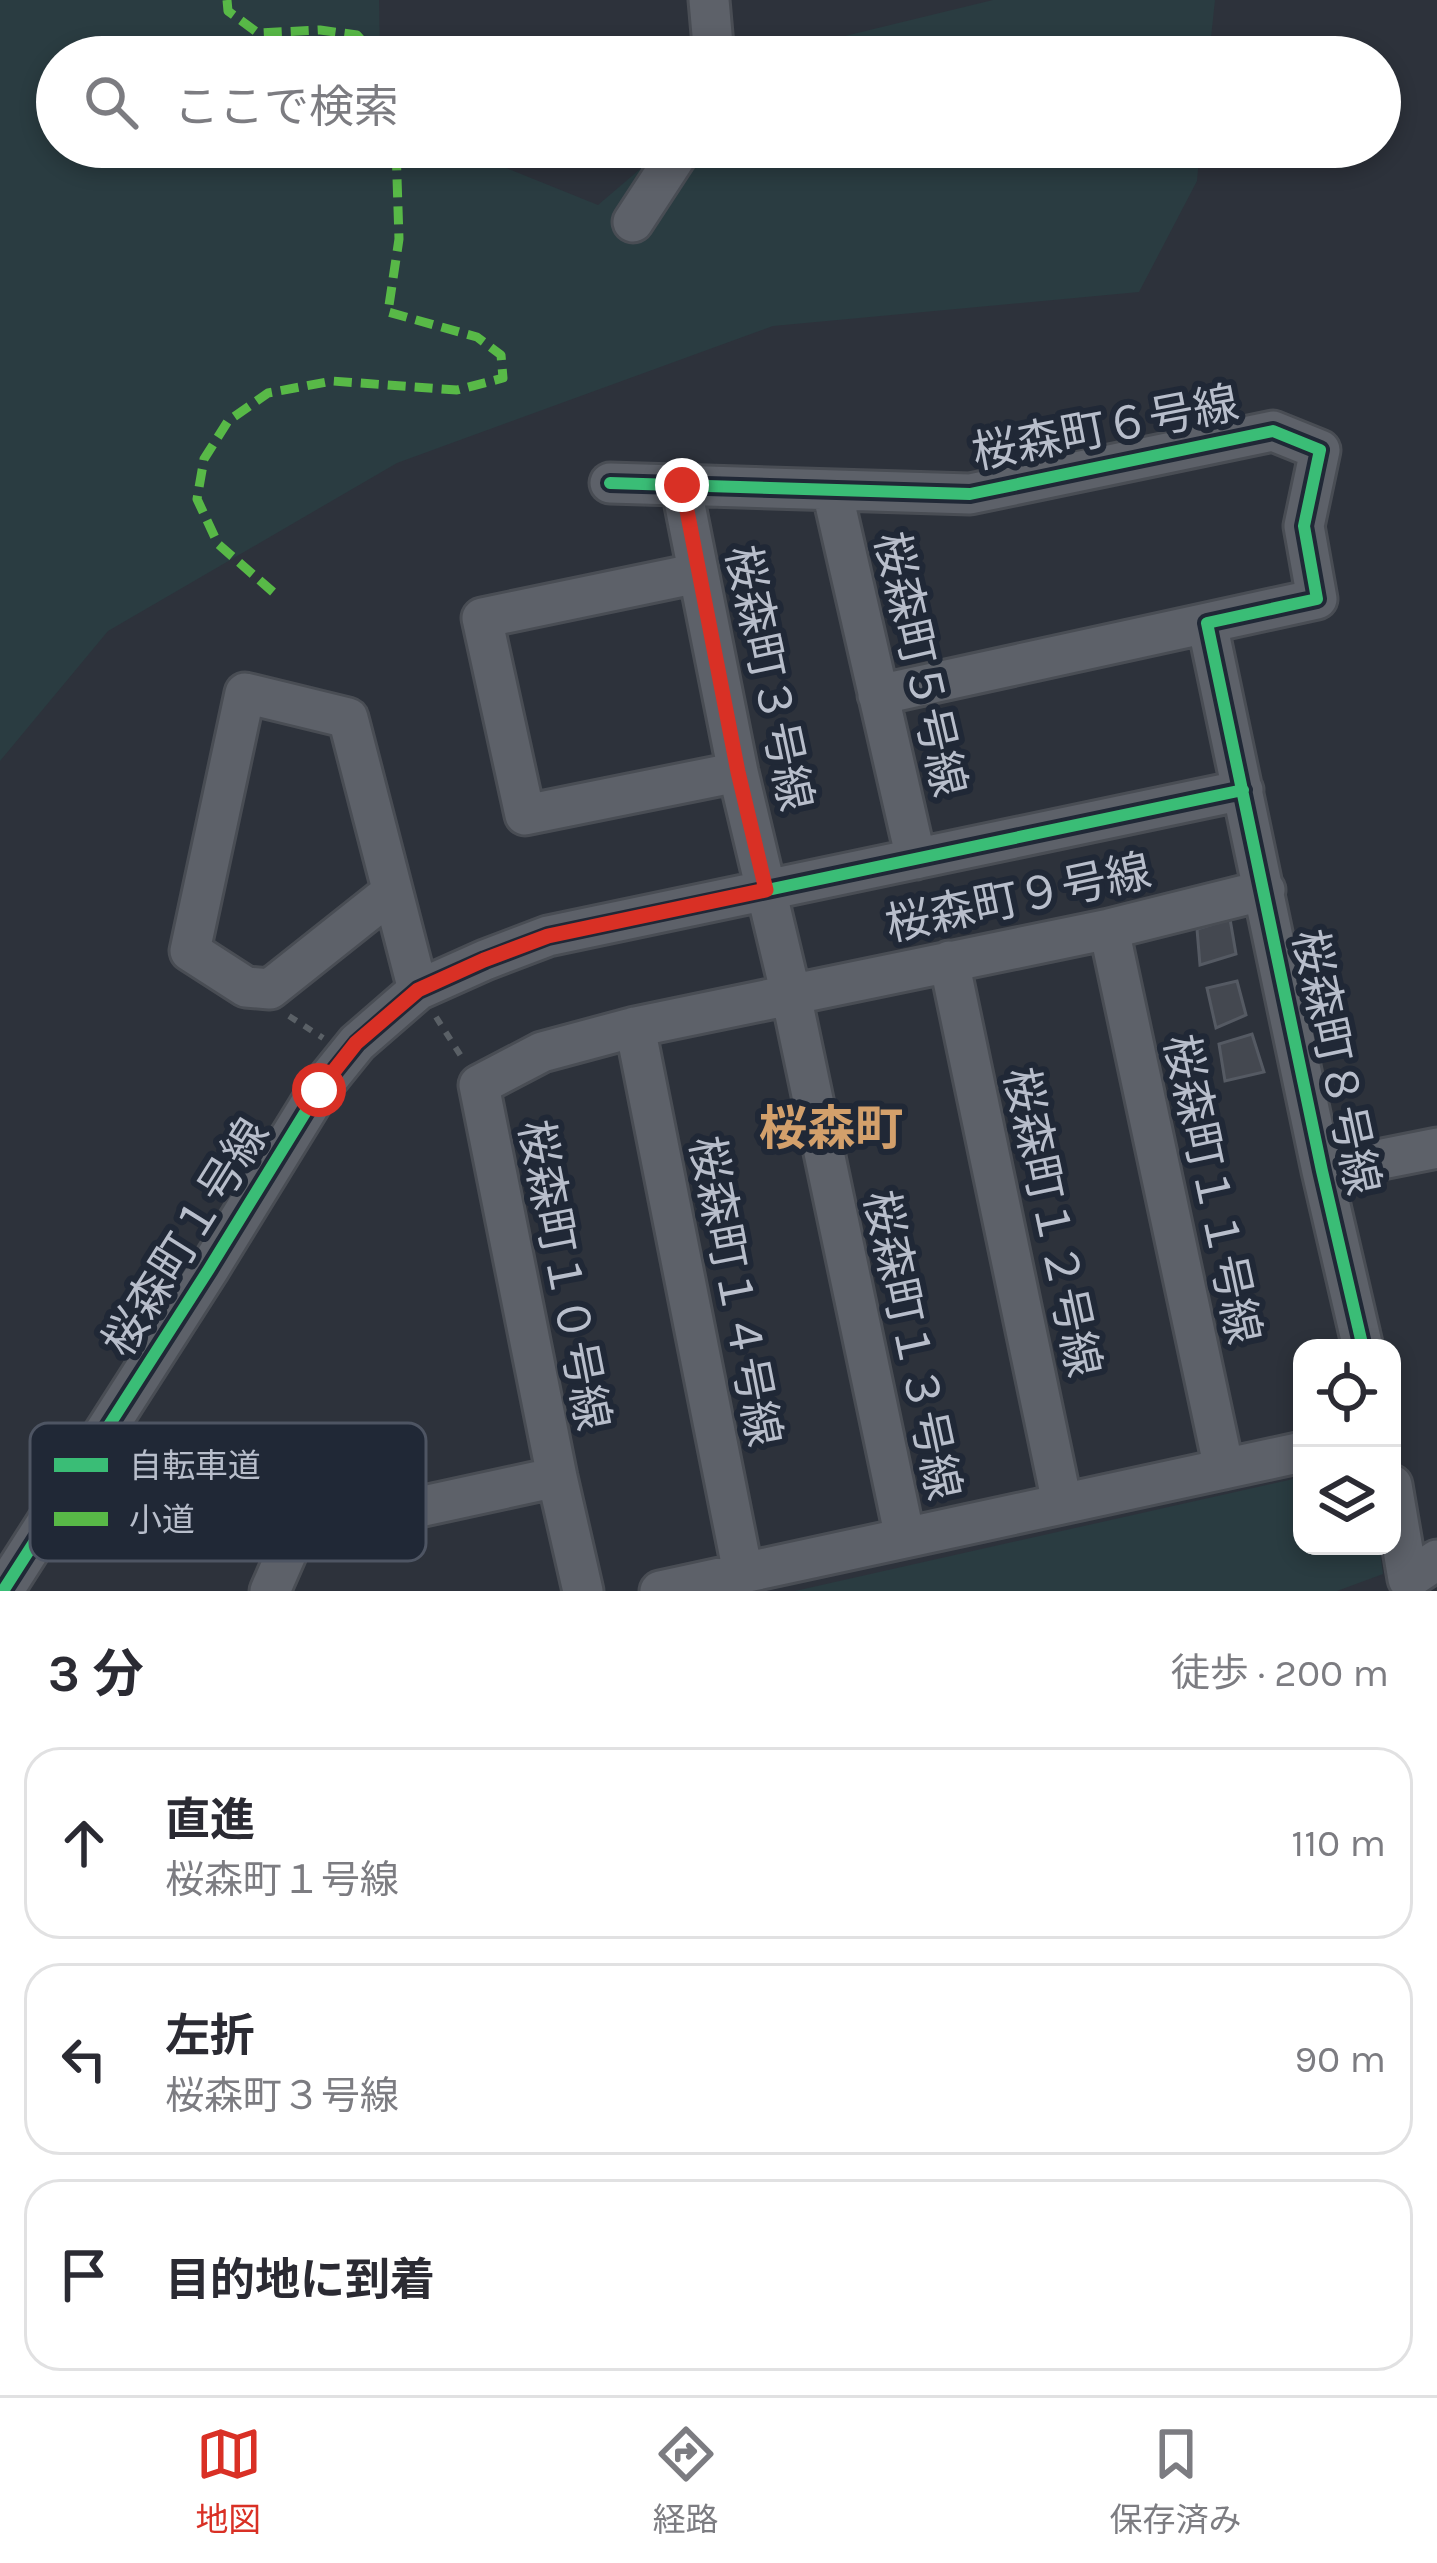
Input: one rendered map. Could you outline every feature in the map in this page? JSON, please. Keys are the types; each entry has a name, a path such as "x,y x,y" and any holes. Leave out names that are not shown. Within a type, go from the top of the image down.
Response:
{"street":[{"path":"709,0 712,36"},
{"path":"633,222 668,168"},
{"name":"桜森町６号線","path":"610,483 970,494 1273,431 1320,450 1304,526 1317,599 1208,622"},
{"name":"桜森町３号線","path":"682,485 766,890"},
{"name":"桜森町５号線","path":"832,491 916,859"},
{"path":"698,573 482,618 525,815 738,772"},
{"path":"878,695 1208,622 1243,790"},
{"path":"392,892 269,989 246,987 190,951 245,693 348,718 418,990"},
{"name":"桜森町１号線","path":"110,1423 319,1090 356,1043 418,990 548,936 1243,790"},
{"name":"桜森町８号線","path":"1243,790 1361,1339"},
{"name":"桜森町１３号線","path":"766,890 904,1538"},
{"name":"桜森町９号線","path":"791,995 1108,929 1265,890"},
{"name":"桜森町１１号線","path":"1108,929 1224,1469"},
{"name":"桜森町１２号線","path":"950,961 1062,1503"},
{"name":"桜森町１０号線","path":"584,1591 479,1085 542,1052 635,1027 791,995"},
{"name":"桜森町１４号線","path":"635,1027 742,1574"},
{"name":"桜森町８号線","path":"1322,1171 1437,1148"},
{"path":"660,1591 1293,1454"},
{"path":"426,1506 557,1477"},
{"path":"1401,1518 1417,1577"},
{"name":"桜森町１号線","path":"3,1591 30,1549"},
{"path":"270,1591 284,1561"}],"path":[{"path":"246,987 347,1054"},
{"path":"418,990 479,1085"}],"shaded area":[{"path":"0,0 379,0 380,36 36,36 36,168 506,168 598,205 641,168 1198,168 1197,181 1139,292 773,326 397,463 108,631 0,761"},
{"path":"993,0 1215,0 1211,36 845,36"},
{"path":"1293,1479 1293,1555 1380,1555 1383,1574 1337,1591 795,1591"}],"building":[{"path":"1230,919 1236,954 1200,965 1197,929"},
{"path":"1237,981 1246,1015 1216,1028 1207,988"},
{"path":"1252,1034 1264,1072 1225,1081 1219,1044"}],"marked path":[{"path":"227,0 228,11 258,33 320,30 358,36"},
{"path":"273,592 218,544 197,499 204,459 228,421 268,393 332,381 457,390 503,378 501,355 477,337 388,312 399,239 397,168"}],"cycle path":[{"path":"610,483 970,494 1273,431 1320,450 1304,526 1317,599 1207,623 1361,1339"},
{"path":"110,1423 319,1090 357,1043 418,990 548,936 1243,790"},
{"path":"3,1591 30,1549"}],"district":[{"name":"桜森町","path":"831,1128"}],"route":[{"path":"319,1090 356,1043 418,990 484,960 548,936 766,890 682,485"}]}
